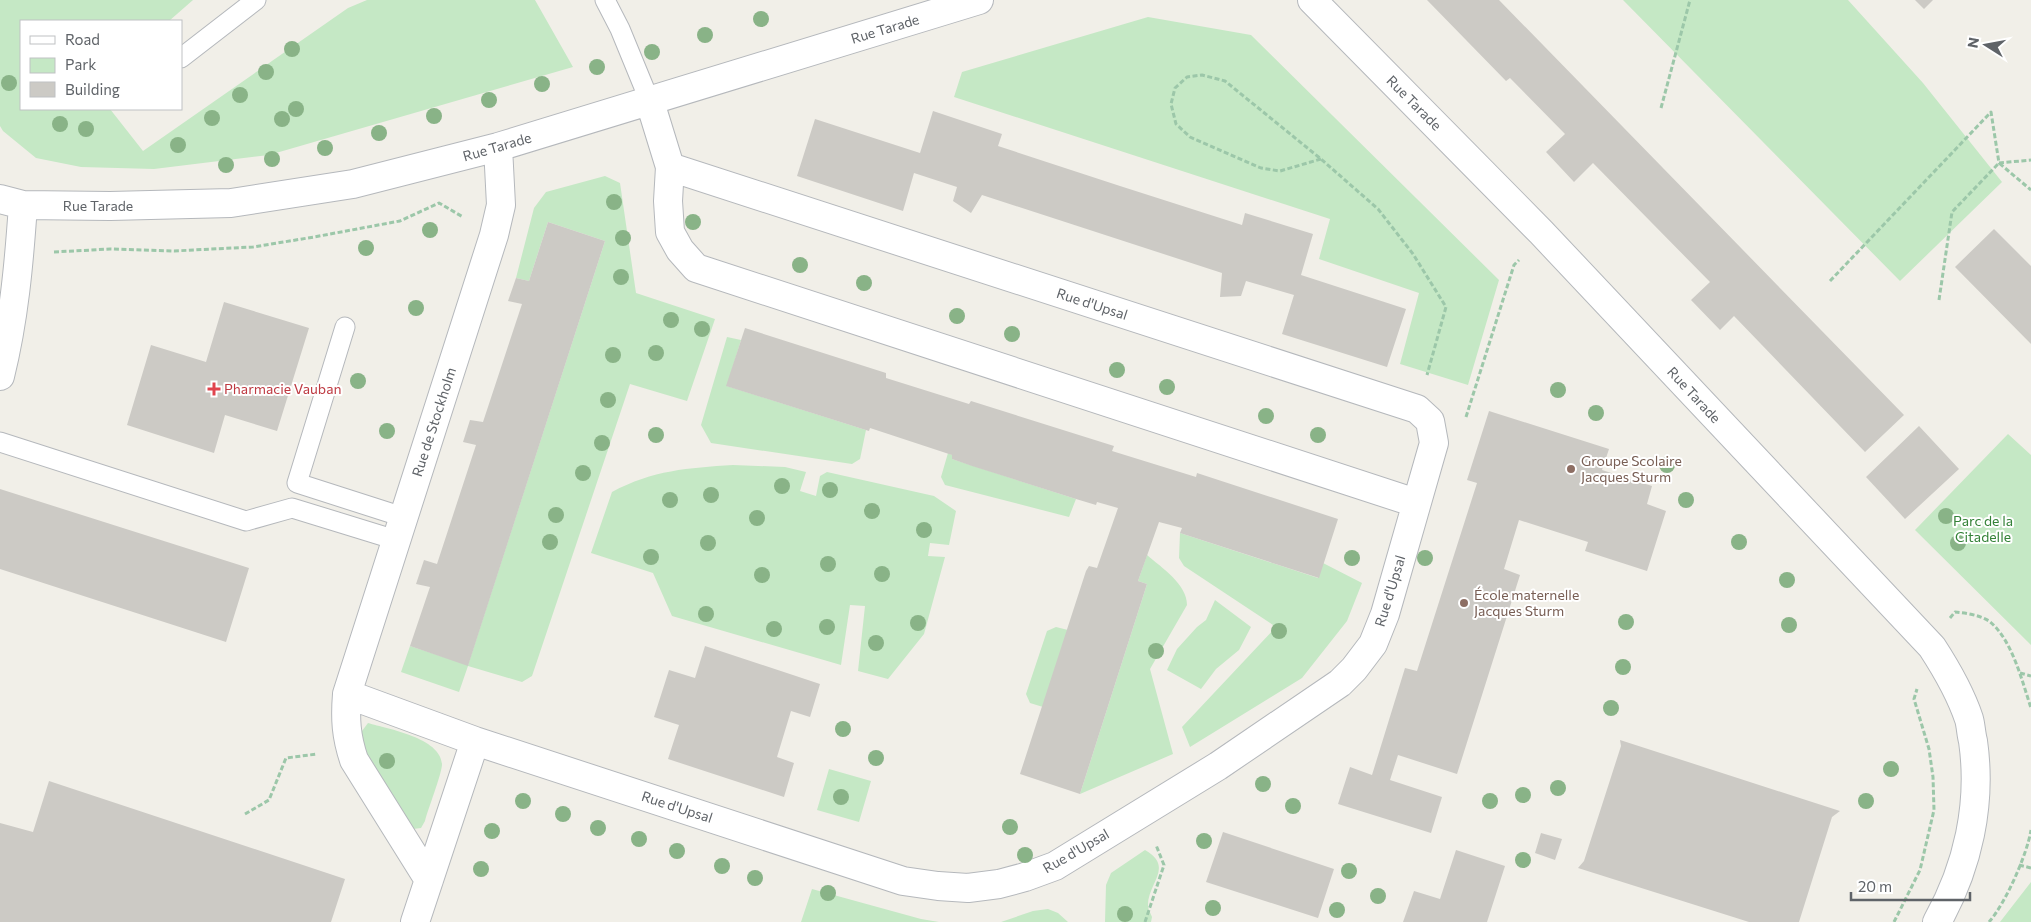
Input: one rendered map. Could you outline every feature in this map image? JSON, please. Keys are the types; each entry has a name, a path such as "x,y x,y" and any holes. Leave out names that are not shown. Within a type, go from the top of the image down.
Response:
{"street":[{"name":"Rue Tarade","path":"12,202 110,206 231,203 354,184 498,148 979,0"},
{"name":"Rue Tarade","path":"1312,0 1541,232 1932,647 1954,680 1969,720 1975,758 1976,799 1969,840 1951,897 1937,922"},
{"path":"650,102 670,167 668,201 670,232 680,250 696,268 1416,502"},
{"name":"Rue de Stockholm","path":"429,880 354,760 350,750 345,721 347,694 494,234 501,205 498,148"},
{"name":"Rue d'Upsal","path":"670,167 1417,409"},
{"path":"0,376 8,341 20,256 12,202"},
{"path":"1417,409 1430,421 1434,443"},
{"name":"Rue d'Upsal","path":"475,741 902,881 968,888 1000,884 1025,878 1055,866 1218,766 1340,684 1373,644 1385,614 1434,443"},
{"path":"347,694 475,741 415,922"}],"lane":[{"path":"182,57 256,0"},
{"path":"605,0 620,29 650,102"},
{"path":"345,327 297,483 399,529"},
{"path":"0,442 246,520 292,508 399,529"}],"path":[{"path":"1661,108 1690,0"},
{"path":"1321,159 1280,171 1261,168 1190,137 1176,124 1170,104 1175,88 1187,77 1202,75 1225,81 1321,159 1378,209 1413,254 1446,307 1417,409"},
{"path":"1830,281 1991,112 1999,163 2031,190"},
{"path":"1939,300 1952,212 1999,163 2031,160"},
{"path":"20,256 110,249 174,251 253,247 314,238 400,221 439,203 494,234"},
{"path":"1434,443 1466,417 1514,265 1541,232"},
{"path":"1955,612 1970,613 1988,621 2002,636 2020,673 2031,708"},
{"path":"1894,922 1920,870 1934,810 1933,777 1929,749 1914,699 1932,647"},
{"path":"2020,673 2031,676"},
{"path":"244,814 269,800 286,758 350,750"},
{"path":"1143,811 1164,865 1145,922"},
{"path":"1989,922 1996,914 2019,865 2031,830"},
{"path":"2019,865 2031,868"}],"green space":[{"path":"0,0 193,0 170,20 20,20 20,110 111,110 143,151 348,8 367,0 535,0 573,67 269,155 154,169 81,167 36,158 3,131 0,126"},
{"path":"1623,0 1848,0 1923,83 2002,182 1900,281"},
{"path":"1148,17 1251,35 1499,280 1468,385 1400,364 1419,293 1319,259 1330,219 954,97 962,72"},
{"path":"605,176 620,183 636,293 715,319 687,401 630,384 532,676 522,682 468,666 459,692 401,672 410,646 468,665 605,241 548,222 529,281 516,278 534,208 546,192"},
{"path":"727,337 741,340 727,386 866,430 860,459 852,464 711,443 701,425"},
{"name":"Parc de la Citadelle","path":"2008,434 2031,455 2031,645 1915,530"},
{"path":"948,453 952,455 952,459 1076,499 1069,517 945,485 941,477"},
{"path":"733,465 785,467 806,472 800,491 816,496 820,476 827,472 934,496 956,511 949,545 930,543 928,556 945,557 924,634 888,679 858,671 865,606 850,605 841,665 672,616 653,573 591,553 612,492 642,479 671,471"},
{"path":"1180,533 1318,578 1323,563 1362,583 1347,621 1302,678 1190,747 1182,727 1276,627 1184,566 1179,558"},
{"path":"1147,555 1173,577 1186,597 1187,605 1150,669 1173,754 1080,794 1147,584 1138,581"},
{"path":"1215,600 1251,627 1239,650 1216,669 1201,689 1167,670 1177,649 1206,620"},
{"path":"1056,627 1068,630 1043,707 1030,703 1026,694 1047,631"},
{"path":"368,723 424,741 440,756 441,770 421,828 413,829 405,824 361,745 362,731"},
{"path":"829,769 871,781 859,822 817,810"},
{"path":"1145,850 1154,856 1159,869 1149,898 1148,906 1152,917 1151,922 1105,922 1106,885 1111,873"},
{"path":"2031,882 2031,922 2000,922"},
{"path":"812,889 921,919 939,922 801,922"},
{"path":"1048,909 1058,913 1068,922 1001,922 1033,911"}],"building":[{"path":"1427,0 1499,0 1904,415 1865,452 1734,316 1720,330 1691,300 1710,282 1593,163 1574,182 1546,152 1565,134 1510,78 1506,81"},
{"path":"1915,0 1933,0 1924,9"},
{"path":"933,111 1002,134 998,146 1120,186 1242,225 1245,213 1313,234 1301,275 1406,309 1387,367 1282,334 1294,295 1246,281 1241,296 1220,297 1222,273 982,195 971,213 953,201 957,187 914,173 903,211 797,176 815,119 920,153"},
{"path":"548,222 605,241 468,666 410,646 430,587 416,584 424,560 437,564 476,445 463,442 470,420 483,422 522,304 508,301 516,278 529,281"},
{"path":"1994,229 2031,266 2031,344 1955,267"},
{"name":"Pharmacie Vauban","path":"224,302 309,328 277,431 225,415 214,453 127,425 151,345 206,362"},
{"path":"745,328 886,373 886,378 969,404 971,401 1114,446 1112,451 1196,477 1197,473 1338,519 1319,578 1180,533 1182,528 1159,522 1138,581 1147,584 1080,794 1020,774 1086,571 1089,566 1097,568 1118,508 1097,502 1096,505 1076,499 972,466 952,459 952,455 870,428 869,431 726,386"},
{"path":"1489,411 1609,449 1602,470 1652,486 1647,504 1666,511 1647,571 1585,551 1588,542 1519,520 1504,569 1520,575 1457,774 1398,755 1390,780 1442,797 1431,833 1338,804 1350,767 1372,775 1405,668 1417,671 1477,483 1467,480"},
{"path":"1919,426 1959,469 1905,519 1866,477"},
{"path":"0,489 249,568 226,642 0,569"},
{"path":"705,646 820,684 810,717 791,711 777,757 794,763 784,797 668,759 679,725 654,717 669,670 695,678"},
{"path":"1620,740 1840,811 1832,817 1799,922 1749,922 1578,868 1584,861 1621,746"},
{"path":"49,781 345,879 331,922 0,922 0,823 33,832"},
{"path":"1223,832 1334,869 1318,918 1206,882"},
{"path":"1541,833 1562,839 1555,860 1535,853"},
{"path":"1456,850 1505,866 1487,922 1403,922 1414,891 1440,899"}],"place":[{"name":"Pharmacie Vauban","path":"214,389"},
{"name":"Groupe Scolaire Jacques Sturm","path":"1571,469"},
{"name":"École maternelle Jacques Sturm","path":"1464,603"}]}
